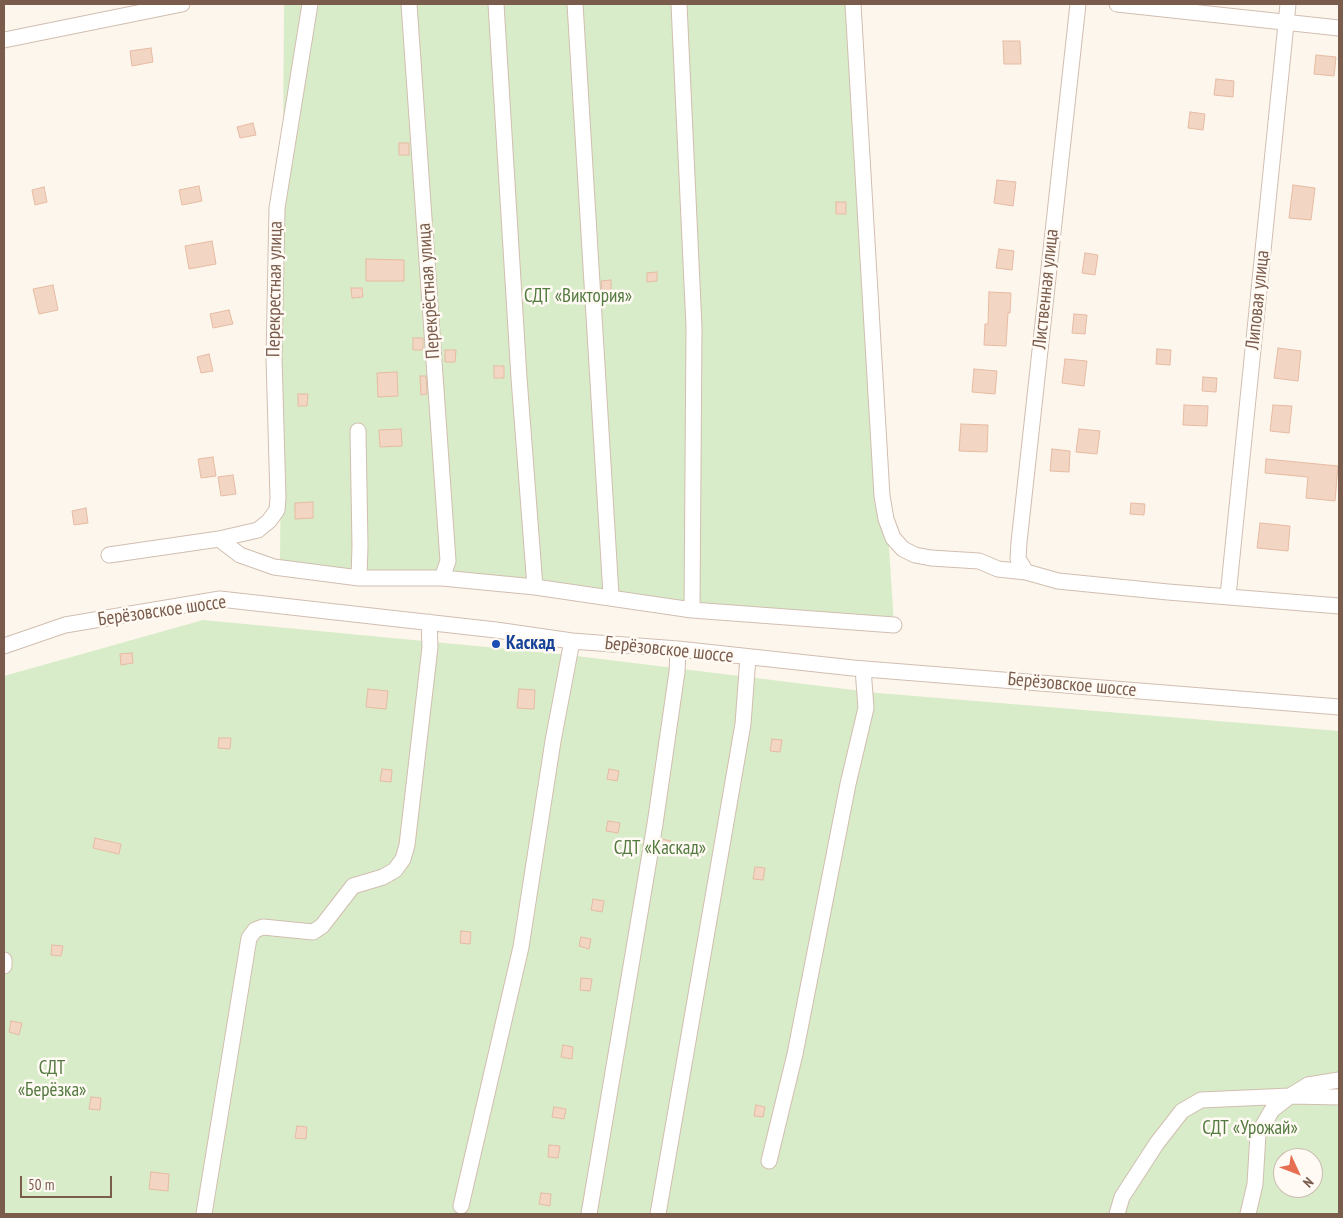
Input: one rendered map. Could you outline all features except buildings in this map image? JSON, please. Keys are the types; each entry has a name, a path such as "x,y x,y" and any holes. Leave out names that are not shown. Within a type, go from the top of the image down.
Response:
{"street":[{"path":"4,40 182,4"},
{"name":"Перекрестная улица","path":"109,555 219,539 258,530 268,522 277,510 274,358 277,208 310,4"},
{"name":"Перекрёстная улица","path":"409,4 448,561 442,578"},
{"path":"496,4 520,388 535,587"},
{"path":"575,4 611,595"},
{"path":"679,4 694,327 692,610"},
{"path":"853,4 882,496 886,519 893,538 903,549 915,554 931,558 979,561 998,569 1026,572 1058,581 1339,606"},
{"name":"Лиственная улица","path":"1026,572 1018,559 1019,542 1078,4"},
{"path":"1117,4 1286,24 1339,28"},
{"name":"Липовая улица","path":"1228,596 1288,4"},
{"path":"358,431 359,578"},
{"path":"219,539 240,555 274,567 359,578 442,578 535,587 692,610 894,625"},
{"name":"Берёзовское шоссе","path":"4,646 64,625 220,599 429,622 572,641 678,649 863,669 1339,707"},
{"path":"204,1214 249,938 255,930 263,928 313,932 322,926 354,886 383,877 395,870 403,859 407,845 430,647 429,622"},
{"path":"461,1206 521,947 553,741 572,641"},
{"path":"589,1214 655,824 677,672 678,649"},
{"path":"658,1214 743,724 748,657"},
{"path":"769,1161 795,1054 846,793 866,708 863,669"},
{"path":"4,960 4,966"},
{"path":"1248,1214 1255,1184 1258,1134 1272,1110 1290,1096 1308,1086 1339,1080"},
{"path":"1117,1214 1122,1197 1157,1143 1182,1111 1201,1100 1290,1096 1339,1097"}],"green space":[{"name":"СДТ «Виктория»","path":"284,4 854,4 894,625 280,562"},
{"path":"203,620 560,654 878,693 1339,731 1339,1214 4,1214 4,676"}],"place":[{"name":"Каскад","path":"496,644"}],"park label":[{"name":"СДТ «Каскад»","path":"660,849"},
{"name":"СДТ «Берёзка»","path":"52,1080"},
{"name":"СДТ «Урожай»","path":"1250,1129"}]}
